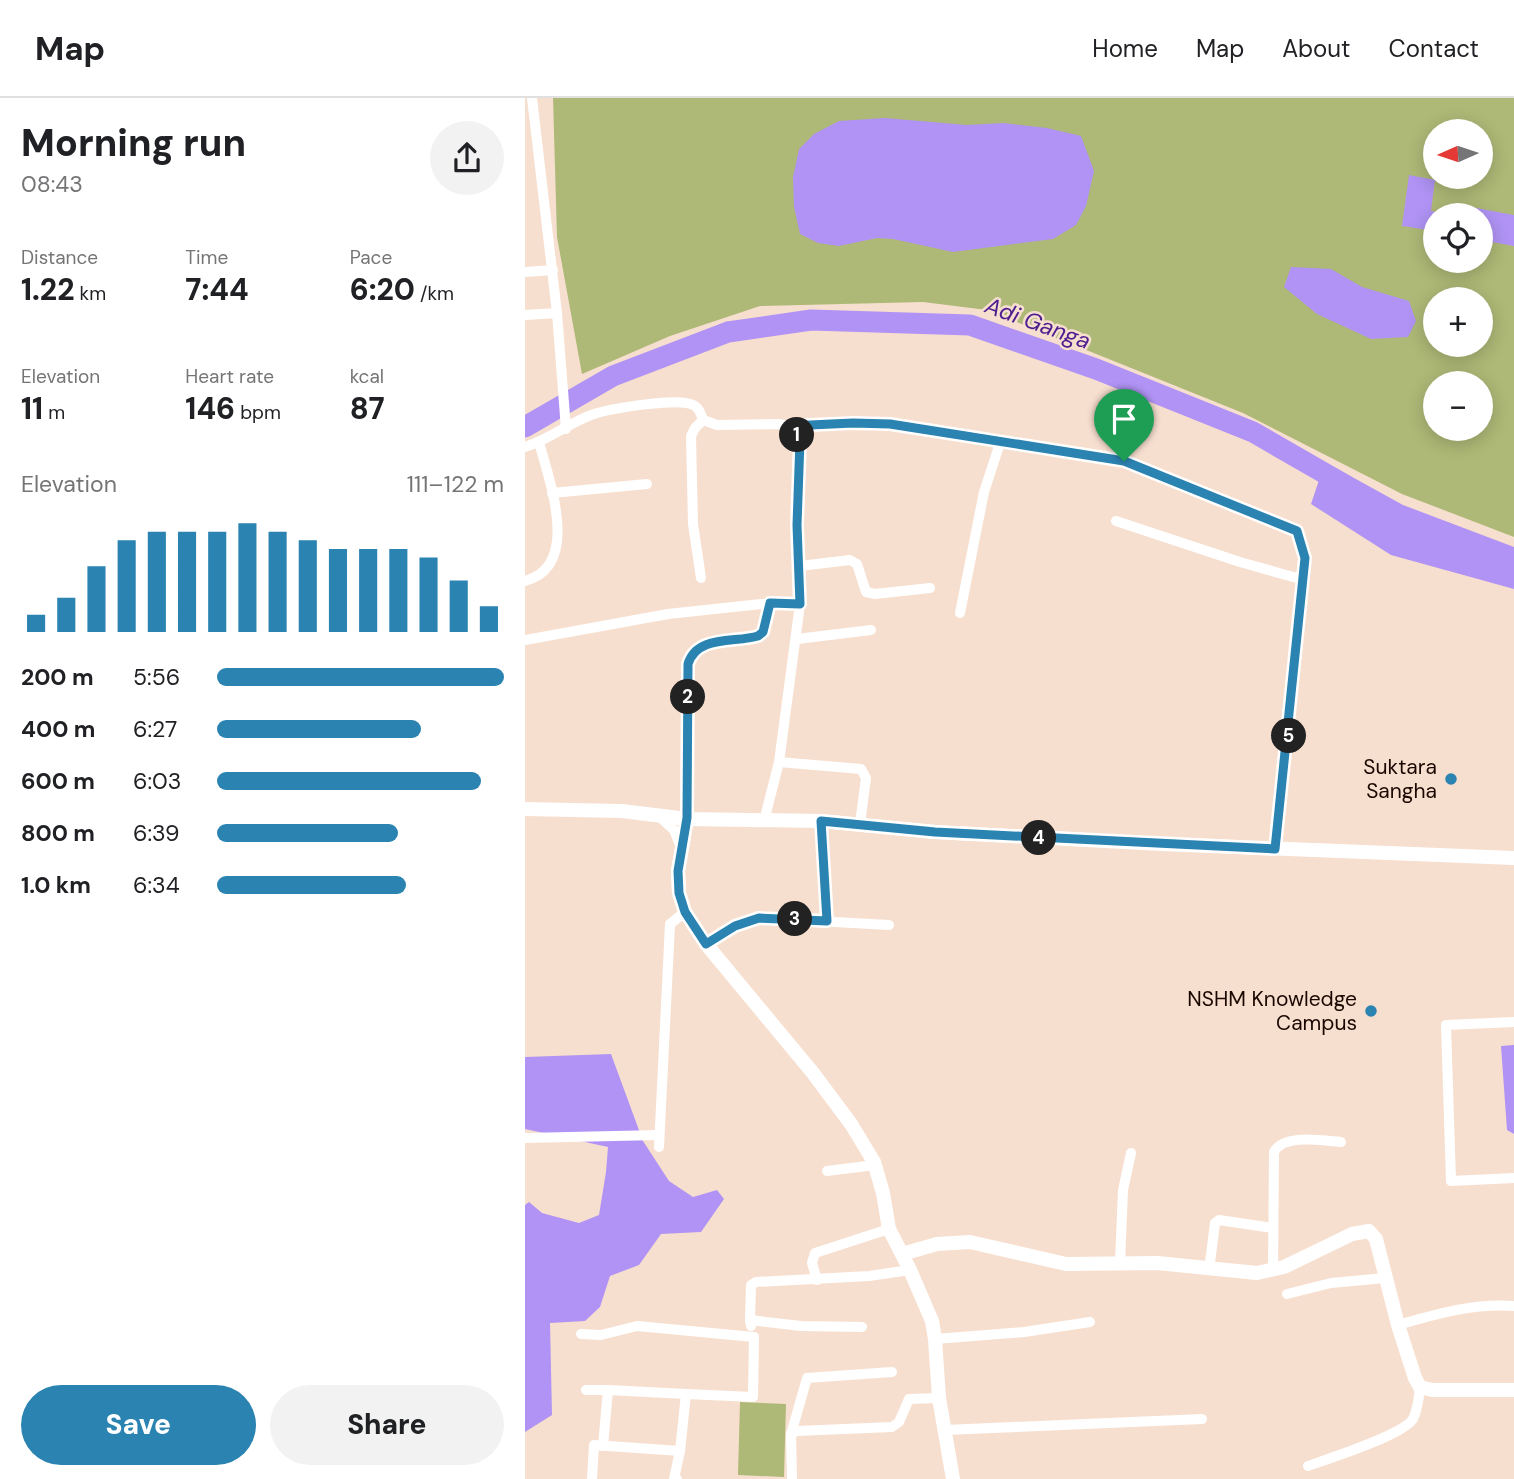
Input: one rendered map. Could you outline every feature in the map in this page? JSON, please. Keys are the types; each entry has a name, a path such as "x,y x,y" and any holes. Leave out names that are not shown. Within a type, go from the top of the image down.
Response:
{"street":[{"path":"532,98 553,270 565,427"},
{"path":"525,272 553,270"},
{"path":"525,315 557,313"},
{"path":"525,447 543,441 565,427 596,414 668,402 692,404 698,408 703,420 717,425 890,424 1124,461 1297,531 1305,558 1304,580 1275,849"},
{"path":"701,578 693,524 691,436 703,420"},
{"path":"764,821 779,762 800,604 797,525 800,440 789,426"},
{"path":"960,612 984,492 1000,440"},
{"path":"525,581 537,578 543,573 556,550 559,538 543,441"},
{"path":"552,493 647,484"},
{"path":"1116,521 1215,555 1304,580"},
{"path":"800,566 850,560 857,564 866,592 874,594 930,587"},
{"path":"525,640 650,617 770,603 800,604"},
{"path":"770,603 763,632 758,636 708,644 691,654 688,664 687,818 678,871 679,893 685,912 706,944 813,1073 851,1124 875,1165 888,1229 910,1270 932,1321 939,1398 953,1479"},
{"path":"796,639 871,630"},
{"path":"779,762 861,769 866,778 860,824"},
{"path":"525,809 622,811 687,818 821,821 935,832 1275,849 1514,858"},
{"path":"658,816 674,830 682,856"},
{"path":"821,821 827,921"},
{"path":"659,1147 670,924 685,912"},
{"path":"706,944 735,926 759,918 889,925"},
{"path":"1514,1022 1446,1025 1451,1181 1514,1178"},
{"path":"525,1138 659,1135"},
{"path":"1273,1270 1274,1152 1277,1146 1293,1141 1342,1142"},
{"path":"1120,1263 1123,1190 1131,1153"},
{"path":"827,1171 875,1165"},
{"path":"1209,1270 1215,1223 1219,1220 1273,1228"},
{"path":"817,1280 813,1263 815,1253 888,1229"},
{"path":"902,1254 937,1244 970,1242 1057,1262 1174,1264 1209,1270 1257,1273 1300,1260 1340,1238 1369,1231 1376,1239 1398,1325 1420,1387 1417,1405 1407,1425 1380,1439 1308,1466"},
{"path":"586,1390 753,1397 751,1285 756,1282 869,1276 910,1270"},
{"path":"1287,1294 1331,1283 1385,1278"},
{"path":"1398,1325 1457,1308 1490,1304 1514,1306"},
{"path":"750,1320 801,1326 862,1327"},
{"path":"935,1339 1024,1332 1090,1322"},
{"path":"581,1334 601,1335 637,1326 754,1337"},
{"path":"792,1479 791,1434 807,1378 892,1372"},
{"path":"1420,1387 1432,1390 1514,1390"},
{"path":"603,1446 608,1390"},
{"path":"675,1479 686,1394"},
{"path":"791,1434 797,1431 892,1427 899,1422 909,1399 939,1398"},
{"path":"945,1430 1202,1419"},
{"path":"593,1479 594,1445 680,1451"}],"green space":[{"path":"553,98 1514,98 1514,537 1402,494 1243,413 987,310 923,302 760,306 670,336 582,374 557,237"},
{"path":"740,1402 786,1404 784,1477 738,1475"}],"shaded area":[{"path":"885,118 967,125 1003,123 1047,128 1081,136 1094,171 1086,206 1076,225 1053,239 953,252 877,238 839,246 818,243 800,234 794,207 793,177 799,149 814,134 839,121"},
{"path":"1409,175 1423,178 1423,189 1434,189 1432,203 1423,203 1423,229 1402,226"},
{"path":"1493,211 1514,215 1514,246 1493,242"},
{"path":"1291,267 1331,269 1362,287 1409,301 1416,321 1408,337 1371,339 1317,314 1284,287"},
{"path":"1325,462 1403,505 1514,547 1514,589 1391,555 1311,504"},
{"path":"1514,1045 1514,1134 1507,1130 1501,1046"},
{"path":"611,1054 643,1141 669,1181 693,1197 717,1190 724,1199 701,1232 661,1234 639,1265 610,1276 600,1307 585,1321 550,1323 552,1415 525,1432 525,1205 529,1202 542,1213 579,1223 599,1215 608,1147 525,1129 525,1057"}],"waterway":[{"name":"Adi Ganga","path":"525,427 613,376 728,332 811,320 970,325 1096,369 1253,432 1345,485"}],"place":[{"name":"Suktara Sangha","path":"1451,779"},
{"name":"NSHM Knowledge Campus","path":"1371,1011"}],"route":[{"path":"890,424 1124,461 1297,531 1302,540 1304,580 1275,849 935,832 821,821 827,921 759,918 745,921 706,944 685,912 679,893 678,871 687,818 688,664 691,654 708,644 758,636 763,632 770,603 800,604 797,525 800,440 789,426 890,424"}]}
